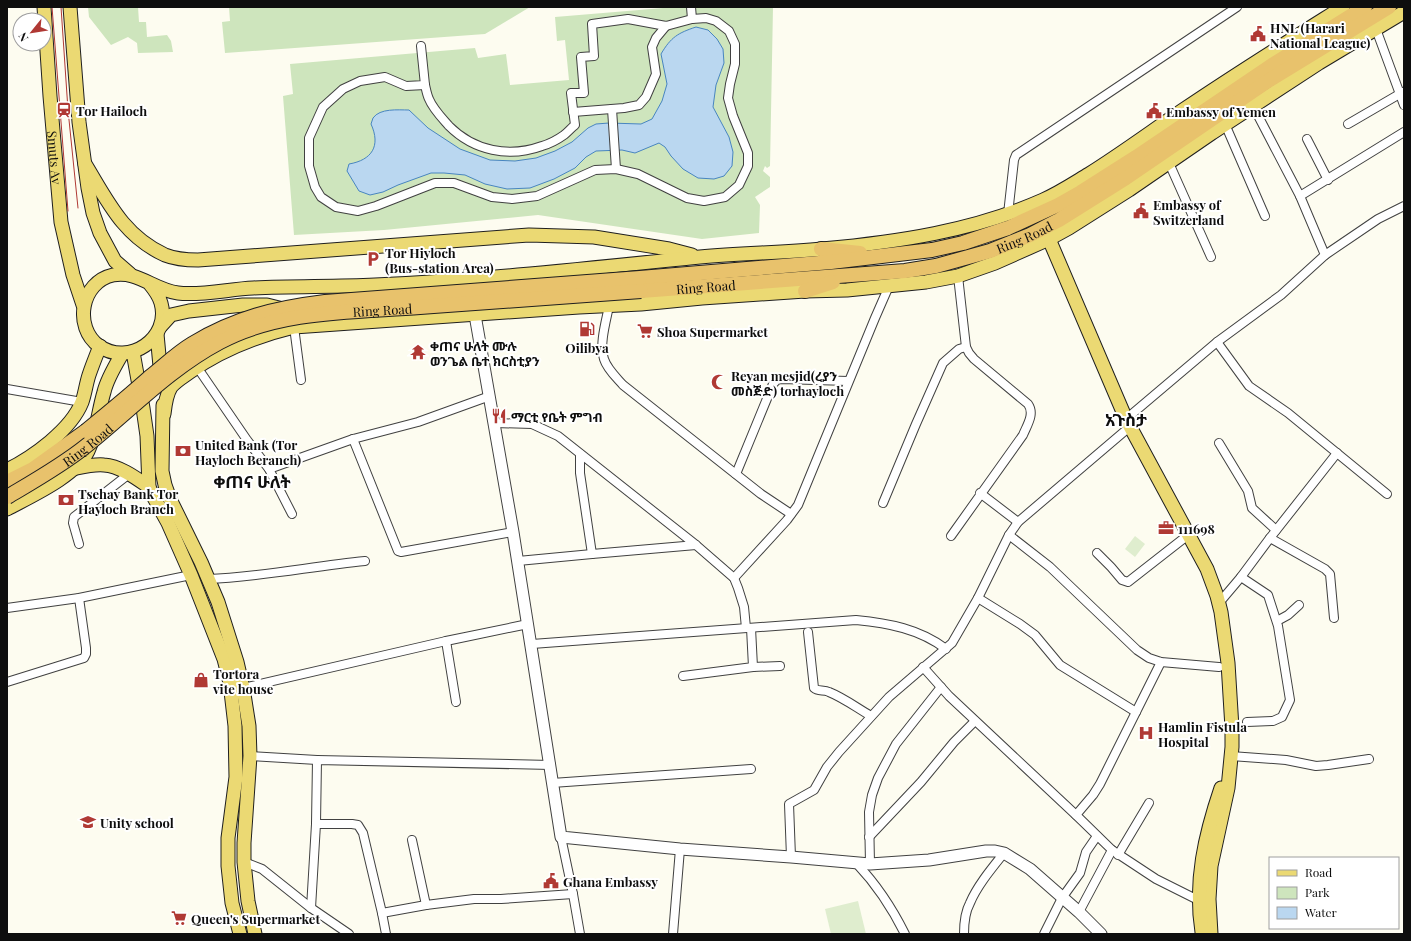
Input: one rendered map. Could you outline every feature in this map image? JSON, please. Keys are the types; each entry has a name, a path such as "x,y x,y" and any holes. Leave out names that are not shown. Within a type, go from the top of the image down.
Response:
{"highway":[{"name":"Ring Road","path":"878,256 932,250 963,242 1008,228 1058,205 1136,157 1272,65 1365,7"},
{"name":"Ring Road","path":"7,482 33,469 62,450 192,344 225,326 252,316 279,309 325,302 641,284 855,276 936,266 990,251 1030,235 1059,220 1126,178 1268,81 1389,7"},
{"path":"821,249 878,256"},
{"path":"641,284 878,256"},
{"path":"805,291 855,276"},
{"name":"Ring Road","path":"7,497 67,460 85,447 180,367 202,352 241,332 284,320 322,314 641,284"}],"main road":[{"name":"Smuts Av","path":"44,7 61,222 73,275 84,305"},
{"path":"70,7 78,107 89,194 98,229 115,261 130,274"},
{"path":"149,284 167,291 180,293 252,288 371,286 507,276 703,257 821,249 953,231 1008,214 1051,197 1083,178 1210,92 1343,7"},
{"path":"164,414 170,388 176,381 226,350 257,338 294,327 805,291 847,290 926,282 958,276 995,263 1069,228 1319,63 1404,12"},
{"path":"85,164 119,220 131,233 165,255 181,259 198,260 529,235 594,237 703,257"},
{"path":"1047,239 1126,425 1200,571 1211,601 1224,710 1223,771 1221,788 1212,814 1199,882 1211,934"},
{"path":"255,934 248,901 244,862 250,756 249,726 237,662 225,622 195,549 170,499 162,471 164,414 159,330 163,315 161,303 157,292 140,277 130,274 117,274 106,277 95,284 88,294 84,305 83,317 91,338 110,352 127,353 142,349 150,342 159,330 171,315 189,311 243,305 267,306 296,312 327,325"},
{"path":"7,470 38,450 60,433 75,416 82,402 89,376 100,346"},
{"path":"7,509 61,478 82,460 88,452 95,431 104,391 113,370 127,353"},
{"path":"127,353 143,408 147,436 149,487 168,523 191,574 224,659 230,684 235,726 236,777 228,838 228,860 232,903 240,934"},
{"path":"1126,425 1207,569 1219,603 1227,656 1232,728 1231,756 1228,788 1204,900 1202,934"},
{"path":"72,469 104,465 129,474 149,487"},
{"path":"212,626 225,622"}],"street":[{"path":"691,7 692,19"},
{"path":"1008,214 1014,160 1016,155 1237,7"},
{"path":"421,46 425,85 429,100 440,117 456,133 473,143 489,150 509,153 530,150 550,143 563,136 575,125 571,93 584,93 582,57 594,56 592,24 628,19 666,26 692,19 706,18 716,21 729,31 735,44 735,64 728,98 733,116 748,153 748,166 740,185 725,197 704,201 687,198 638,174 616,169 595,170 537,196 512,199 492,197 454,183 435,183 376,206 358,211 336,207 321,197 315,187 309,166 309,138 323,107 343,89 360,81 385,78 406,86 425,85"},
{"path":"573,112 639,105 646,96 656,74 652,47 656,38 666,26"},
{"path":"1376,29 1402,93 1404,105"},
{"path":"1348,124 1402,93"},
{"path":"1253,106 1300,196 1325,255"},
{"path":"612,109 616,169"},
{"path":"1225,124 1266,216"},
{"path":"1300,196 1404,132"},
{"path":"1307,139 1328,180"},
{"path":"1169,162 1211,257"},
{"path":"791,857 789,804 814,790 831,762 871,716 894,692 952,643 978,598 1009,536 1018,522 1217,342 1280,295 1325,255 1378,219 1404,206"},
{"path":"951,536 980,493 1023,435 1031,418 1031,408 1028,404 974,359 969,353 966,347 958,276"},
{"path":"734,578 798,505 848,381 889,286"},
{"path":"609,306 602,347 604,359 623,385 761,494 791,514"},
{"path":"474,315 495,423 532,644 551,765 552,783 580,934"},
{"path":"294,327 301,380"},
{"path":"1217,342 1249,386 1288,413 1387,494"},
{"path":"883,503 943,363 959,348 966,347"},
{"path":"197,367 239,429 269,469 292,514"},
{"path":"736,474 773,384 777,380 848,381"},
{"path":"7,389 82,402"},
{"path":"269,469 353,439 418,422 490,396"},
{"path":"495,423 532,424 558,436 696,545 734,578 744,607 749,628 753,667"},
{"path":"353,439 398,551 401,552 513,532"},
{"path":"1219,443 1248,491 1252,508 1276,530"},
{"path":"1219,603 1241,577 1337,453"},
{"path":"580,454 580,474 592,554"},
{"path":"79,544 73,523 74,517 129,474"},
{"path":"980,493 1018,522"},
{"path":"1009,536 1050,568 1137,650 1149,658 1161,662 1219,667"},
{"path":"1270,538 1325,569 1330,574 1334,618"},
{"path":"1097,553 1122,580 1128,582 1183,539"},
{"path":"518,561 696,545"},
{"path":"208,580 365,560"},
{"path":"7,608 79,598 191,574"},
{"path":"1241,577 1268,596 1277,621 1290,700 1282,717 1273,721 1247,722"},
{"path":"7,682 84,658 86,648 79,598"},
{"path":"978,598 1020,624 1035,636 1060,665 1136,712"},
{"path":"1277,621 1288,615 1299,605"},
{"path":"532,644 856,620 872,621 916,632 938,643 946,649"},
{"path":"243,688 446,641 528,624"},
{"path":"808,632 814,688 828,691 871,716"},
{"path":"446,641 456,702"},
{"path":"1076,815 1100,784 1161,662"},
{"path":"683,676 753,667 780,666"},
{"path":"923,667 949,696 1115,853 1156,879 1204,900"},
{"path":"870,864 869,812 872,795 878,778 896,744 941,687"},
{"path":"869,837 921,782 954,742 975,721"},
{"path":"250,756 317,760 551,765"},
{"path":"1231,756 1286,760 1316,766 1369,759"},
{"path":"311,908 316,824 317,760"},
{"path":"552,783 751,769"},
{"path":"1079,912 1115,853 1150,803"},
{"path":"316,824 358,825 363,832 386,934"},
{"path":"1044,934 1062,898 1080,873 1086,852 1097,836"},
{"path":"561,837 857,864 929,860 986,851 995,851 1015,859 1030,869 1079,912 1101,934"},
{"path":"412,840 426,905"},
{"path":"673,934 680,849"},
{"path":"964,934 965,917 970,903 988,874 1004,854"},
{"path":"244,862 262,869 311,908 349,934"},
{"path":"857,864 871,879 881,893 905,934"},
{"path":"382,913 426,905 474,899 501,900 573,894"}],"green space":[{"path":"88,7 138,7 139,22 146,22 147,37 167,35 171,41 173,52 138,53 137,43 128,37 111,45 89,17"},
{"path":"229,7 530,7 485,34 225,53 222,22 230,21"},
{"path":"675,7 773,7 770,166 767,168 765,166 763,171 770,177 770,187 755,197 760,205 759,233 702,239 538,215 384,230 294,235 283,96 293,94 290,64 475,48 478,58 506,54 510,85 569,80 565,40 557,41 555,17"},
{"path":"1135,536 1145,544 1135,557 1125,549"},
{"path":"858,901 866,934 831,934 825,909"}],"water":[{"path":"696,27 708,30 717,39 723,49 724,63 716,85 713,107 729,137 733,152 732,166 724,176 714,179 698,178 683,169 665,147 659,143 635,153 622,150 596,151 586,157 575,168 554,179 530,188 507,189 485,184 465,175 431,173 383,192 370,195 359,191 347,171 349,164 364,159 372,151 375,139 371,124 373,119 376,115 390,110 409,110 428,128 460,149 490,160 515,161 536,158 555,151 572,142 588,128 596,124 641,124 652,119 662,101 667,84 661,54 668,43 676,36 684,31"}],"tram line":[{"path":"52,7 68,211"},
{"path":"61,7 68,110 78,208"}],"place":[{"name":"HNL (Harari National League)","path":"1258,34"},
{"name":"Tor Hailoch","path":"64,110"},
{"name":"Embassy of Yemen","path":"1154,111"},
{"name":"Embassy of Switzerland","path":"1141,211"},
{"name":"Tor Hiyloch (Bus-station Area)","path":"373,259"},
{"name":"Oilibya","path":"587,329"},
{"name":"Shoa Supermarket","path":"645,331"},
{"name":"ቀጠና ሁለት ሙሉ ወንጌል ቤተ ክርስቲያን","path":"418,352"},
{"name":"Reyan mesjid(ረያን መስጅድ) torhayloch","path":"719,382"},
{"name":"ማርቲ የቤት ምግብ","path":"499,416"},
{"name":"United Bank (Tor Hayloch Beranch)","path":"183,451"},
{"name":"Tsehay Bank Tor Hayloch Branch","path":"66,500"},
{"name":"111698","path":"1166,528"},
{"name":"Tortora vite house","path":"201,680"},
{"name":"Hamlin Fistula Hospital","path":"1146,733"},
{"name":"Unity school","path":"88,822"},
{"name":"Ghana Embassy","path":"551,881"},
{"name":"Queen's Supermarket","path":"179,918"}],"district":[{"name":"አጉስታ","path":"1126,419"},
{"name":"ቀጠና ሁለት","path":"252,481"}]}
